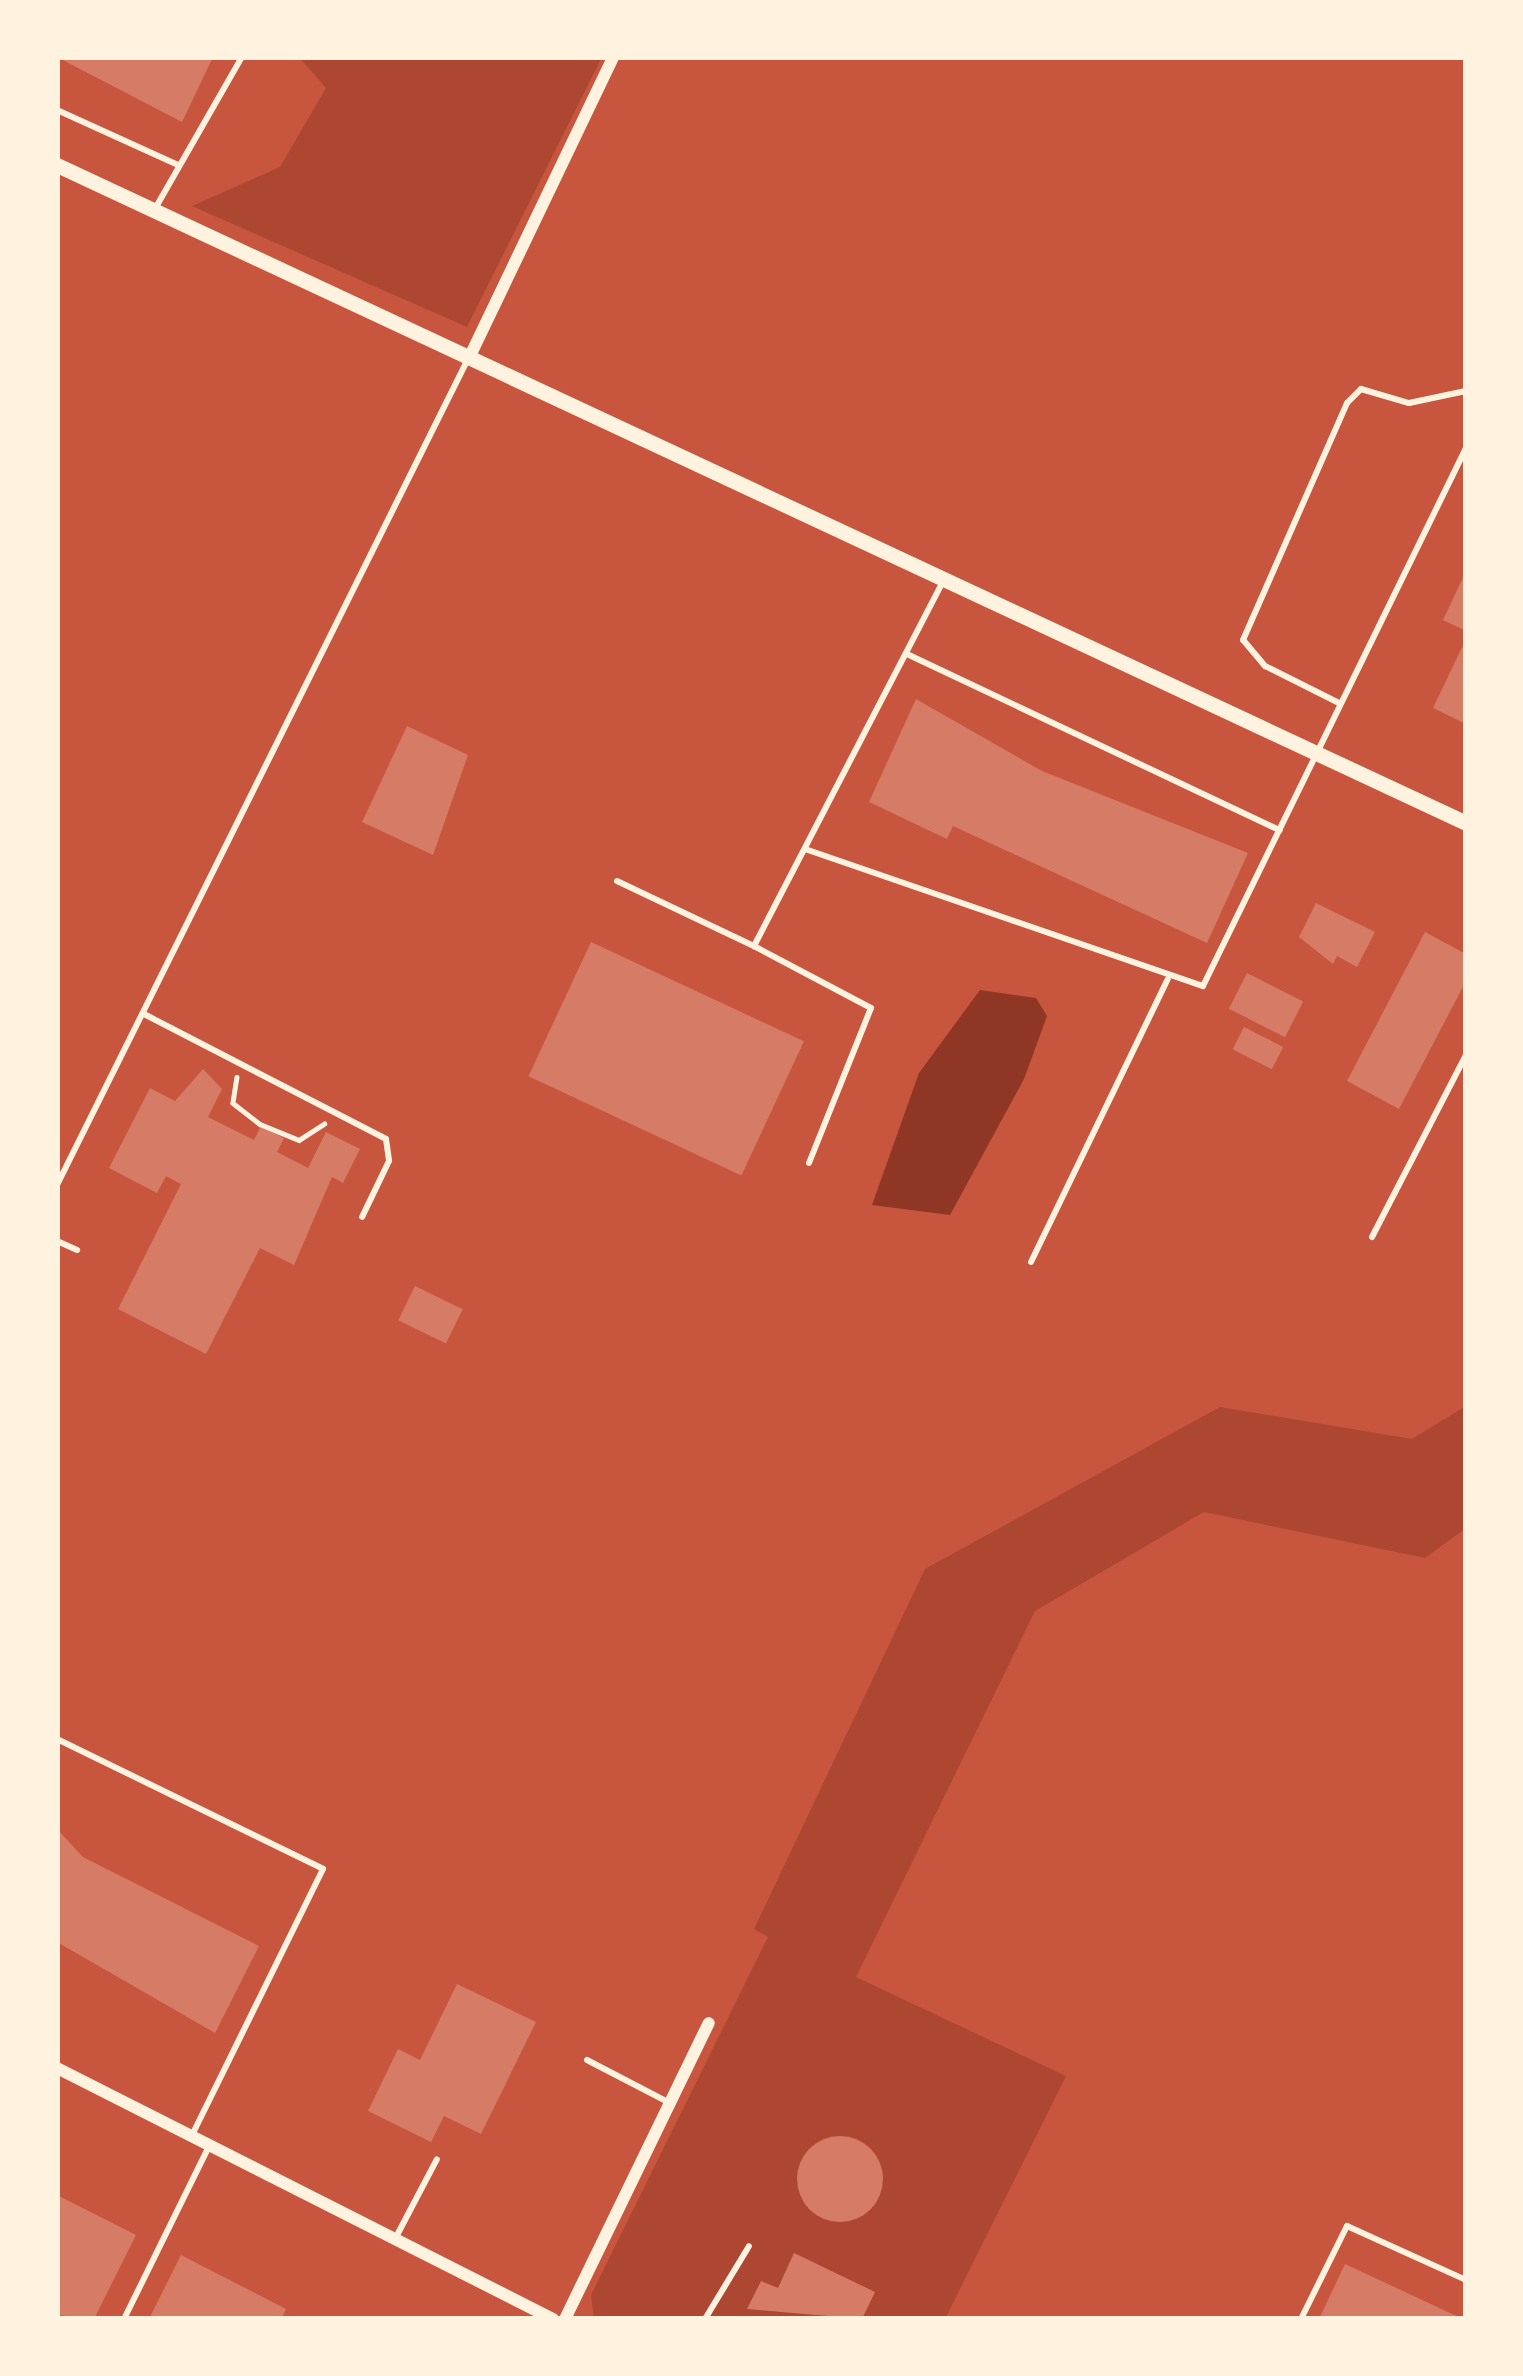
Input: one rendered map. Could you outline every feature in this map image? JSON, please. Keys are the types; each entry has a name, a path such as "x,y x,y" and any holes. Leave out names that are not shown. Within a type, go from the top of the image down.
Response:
{"street":[{"path":"470,356 613,57"},
{"path":"57,166 1466,823"},
{"path":"565,2319 709,2023"},
{"path":"57,2068 553,2319"}],"lane":[{"path":"155,210 178,165 217,117 242,57"},
{"path":"57,110 178,165"},
{"path":"57,1185 470,356"},
{"path":"1339,703 1264,666 1243,640 1348,403 1361,389 1409,403 1466,391"},
{"path":"805,849 1168,979 1203,986 1466,448"},
{"path":"754,946 944,578"},
{"path":"908,655 1280,830"},
{"path":"617,880 871,1008 809,1162"},
{"path":"1031,1262 1168,979"},
{"path":"144,1014 333,1109 391,1151 362,1217"},
{"path":"1372,1238 1466,1055"},
{"path":"57,1241 77,1250"},
{"path":"57,1739 323,1869 191,2136"},
{"path":"587,2060 670,2103"},
{"path":"124,2319 210,2145"},
{"path":"395,2239 437,2159"},
{"path":"1301,2319 1348,2226 1466,2280"},
{"path":"705,2319 749,2246"}],"path":[{"path":"244,1064 229,1094 273,1131 320,1133 333,1109"}],"shaded area":[{"path":"299,57 602,57 467,327 192,206 280,167 326,88"},
{"path":"980,990 1036,998 1047,1016 1024,1079 950,1215 872,1205 919,1073"},
{"path":"1466,1406 1466,1528 1425,1558 1204,1512 1035,1611 856,1977 1066,2076 945,2319 594,2319 591,2295 768,1937 754,1929 925,1569 1220,1407 1412,1439"}],"building":[{"path":"57,57 213,57 182,122"},
{"path":"1466,571 1466,631 1443,620"},
{"path":"1466,639 1466,724 1433,708"},
{"path":"916,699 1042,771 1248,853 1207,943 953,826 947,839 869,802"},
{"path":"407,726 468,755 433,855 362,822"},
{"path":"1316,903 1375,932 1357,967 1337,956 1333,964 1299,937"},
{"path":"1425,932 1466,954 1466,981 1399,1109 1347,1081"},
{"path":"591,942 804,1041 741,1175 528,1076"},
{"path":"1247,973 1303,1002 1285,1037 1229,1009"},
{"path":"1244,1027 1283,1047 1272,1069 1233,1049"},
{"path":"203,1069 222,1089 208,1117 254,1140 261,1126 284,1138 277,1152 308,1168 326,1132 360,1149 343,1183 332,1177 294,1265 260,1248 206,1354 118,1309 181,1184 166,1176 157,1193 109,1168 150,1088 175,1101"},
{"path":"415,1286 463,1309 446,1343 398,1320"},
{"path":"57,1829 83,1857 259,1946 215,2033 57,1942"},
{"path":"457,1984 536,2022 481,2134 444,2116 431,2142 368,2111 398,2049 420,2060"},
{"path":"840,2136 871,2148 883,2179 871,2210 840,2222 809,2210 797,2179 809,2148"},
{"path":"57,2195 136,2235 94,2319 57,2315"},
{"path":"794,2253 875,2292 862,2319 747,2309 761,2281 778,2288"},
{"path":"181,2255 286,2309 281,2319 149,2319"},
{"path":"1345,2264 1463,2319 1319,2319"}]}
